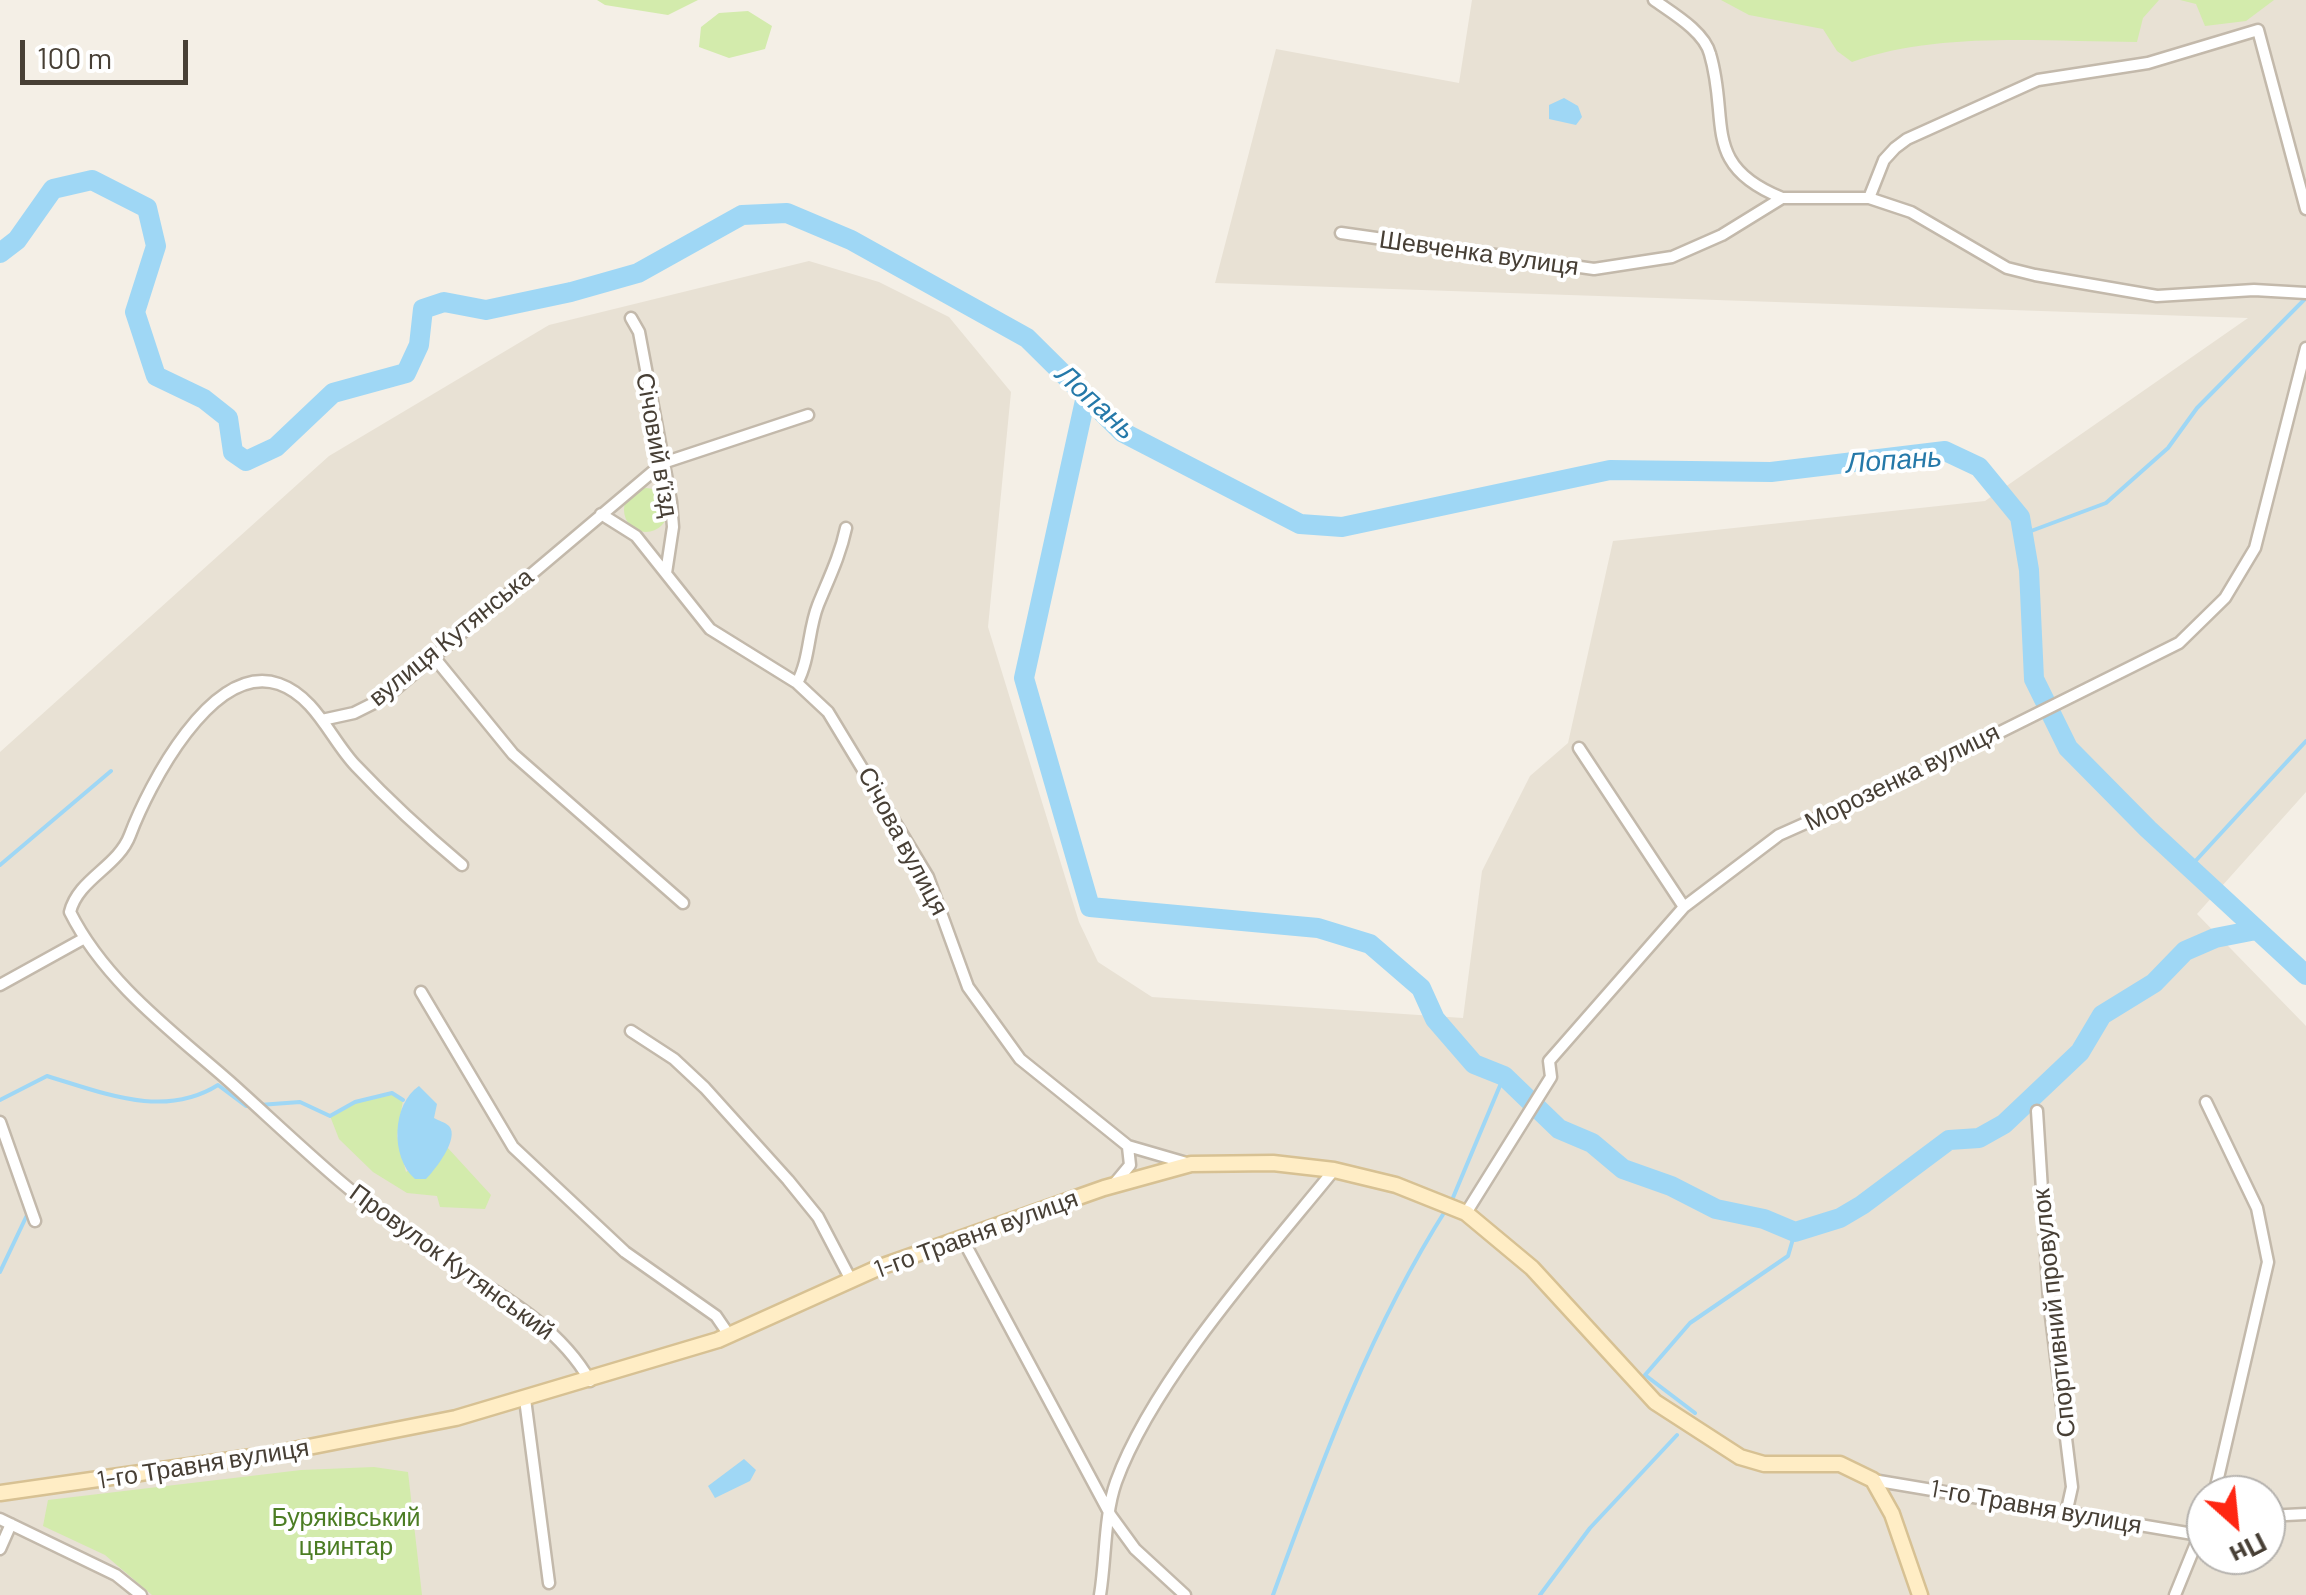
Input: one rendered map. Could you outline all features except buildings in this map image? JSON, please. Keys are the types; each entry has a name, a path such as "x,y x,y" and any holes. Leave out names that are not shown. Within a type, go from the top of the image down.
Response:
{"street":[{"path":"1654,0 1702,40 1710,53 1719,125 1733,168 1750,185 1782,198 1869,198 1912,212 2007,268 2035,276 2157,296 2254,290 2306,293"},
{"path":"1869,198 1884,160 1895,148 1981,104 2038,80 2148,63 2258,30 2306,209"},
{"name":"Шевченка вулиця","path":"1341,232 1594,270 1672,257 1722,235 1782,198"},
{"name":"Січовий в’їзд","path":"631,318 638,332 673,527 666,574"},
{"name":"Морозенка вулиця","path":"1466,1212 1551,1077 1549,1061 1684,907 1778,835 1918,773 2179,643 2225,598 2255,548 2305,355"},
{"name":"вулиця Кутянська","path":"322,720 354,713 386,697 663,463 808,415"},
{"name":"Січова вулиця","path":"602,514 636,536 710,629 797,684 828,712 892,811 928,877 968,987 990,1022 1043,1081 1128,1146 1191,1164"},
{"path":"797,684 804,671 817,607 837,567 846,528"},
{"path":"434,656 513,754 683,903"},
{"path":"0,985 83,939 70,912 74,896 127,843 154,776 170,752 230,692 254,682 278,683 296,693 322,720 352,762 462,866"},
{"path":"1579,748 1684,907"},
{"name":"Провулок Кутянський","path":"83,939 148,1010 332,1176 414,1239 512,1303 572,1349 590,1381"},
{"path":"421,992 513,1148 625,1252 716,1316 729,1335"},
{"path":"631,1031 674,1059 705,1088 788,1180 818,1217 851,1280"},
{"path":"2206,1102 2257,1208 2268,1262 2219,1475"},
{"name":"Спортивний провулок","path":"2036,1111 2049,1300 2072,1487 2066,1514"},
{"path":"0,1122 35,1221"},
{"path":"1112,1186 1130,1165 1128,1146"},
{"name":"1-го Травня вулиця","path":"0,1493 273,1454 456,1418 590,1381 729,1335 851,1280 1112,1186 1191,1164 1272,1163 1334,1170 1396,1185 1466,1212 1532,1268 1655,1402 1740,1457 1764,1464 1840,1464 1873,1480 2186,1533"},
{"path":"1100,1595 1114,1487 1127,1456 1180,1369 1256,1265 1334,1170"},
{"path":"962,1238 1111,1516 1136,1549 1185,1595"},
{"path":"524,1399 549,1583"},
{"name":"1-го Травня вулиця","path":"1873,1480 1892,1514 1920,1595"},
{"path":"0,1549 6,1521 116,1575 141,1595"},
{"path":"2175,1595 2186,1568"}],"shaded area":[{"path":"1472,0 2306,0 2306,792 2197,914 2306,1026 2306,1595 0,1595 0,752 329,456 549,325 809,261 879,282 949,317 1011,392 988,627 1079,922 1098,962 1152,997 1463,1018 1482,871 1530,776 1568,743 1613,541 1985,501 2248,318 1215,283 1276,49 1459,83"}],"green space":[{"path":"597,0 698,0 668,15 605,5"},
{"path":"1721,0 2159,0 2143,18 2137,42 1956,42 1885,52 1852,62 1837,51 1823,29 1749,15"},
{"path":"2180,0 2274,0 2246,21 2205,26 2196,4"},
{"path":"748,11 772,26 765,49 729,58 699,47 701,27 719,13"},
{"path":"646,488 662,494 668,510 662,526 646,532 630,526 624,510 630,494"},
{"path":"392,1093 403,1100 397,1136 406,1172 446,1146 491,1195 485,1209 440,1207 437,1196 407,1193 373,1172 339,1139 330,1116 355,1102"},
{"name":"Буряківський цвинтар","path":"374,1467 408,1472 422,1595 152,1595 105,1555 43,1526 48,1500 301,1470"}],"water":[{"path":"1564,98 1578,106 1582,117 1576,125 1549,119 1549,105"},
{"path":"419,1086 437,1104 434,1118 452,1131 445,1154 426,1179 415,1179 401,1158 398,1145 403,1105"},
{"path":"744,1459 756,1470 750,1481 715,1498 708,1486"}],"waterway":[{"name":"Лопань","path":"0,253 17,240 53,189 92,180 147,208 156,246 135,312 156,376 204,399 228,418 233,452 246,461 276,447 333,393 406,373 419,345 423,309 444,302 486,310 571,292 638,273 742,215 787,213 851,240 1027,338 1122,432 1300,524 1342,527 1610,470 1771,472 1945,451 1979,467 2020,517 2029,570 2034,679 2068,748 2148,829 2306,975"},
{"path":"2023,534 2106,503 2168,448 2197,408 2306,298"},
{"path":"1086,396 1024,678 1090,907 1318,928 1370,944 1421,988 1435,1019 1474,1064 1504,1076 1559,1129 1592,1143 1623,1169 1671,1186 1716,1209 1764,1219 1795,1232 1840,1218 1949,1140 1979,1138 2004,1124 2080,1052 2102,1015 2154,983 2185,951 2215,938 2256,930"},
{"path":"2189,868 2306,741"},
{"path":"0,865 111,771"},
{"path":"0,1100 47,1076 112,1095 155,1102 197,1095 218,1085 246,1106 300,1102 330,1116 355,1102 392,1093 403,1100"},
{"path":"1452,1200 1504,1076"},
{"path":"1273,1595 1371,1348 1447,1208"},
{"path":"0,1272 28,1213"},
{"path":"1695,1413 1645,1375 1690,1323 1788,1256 1795,1232"},
{"path":"1540,1595 1590,1528 1677,1435"}]}
